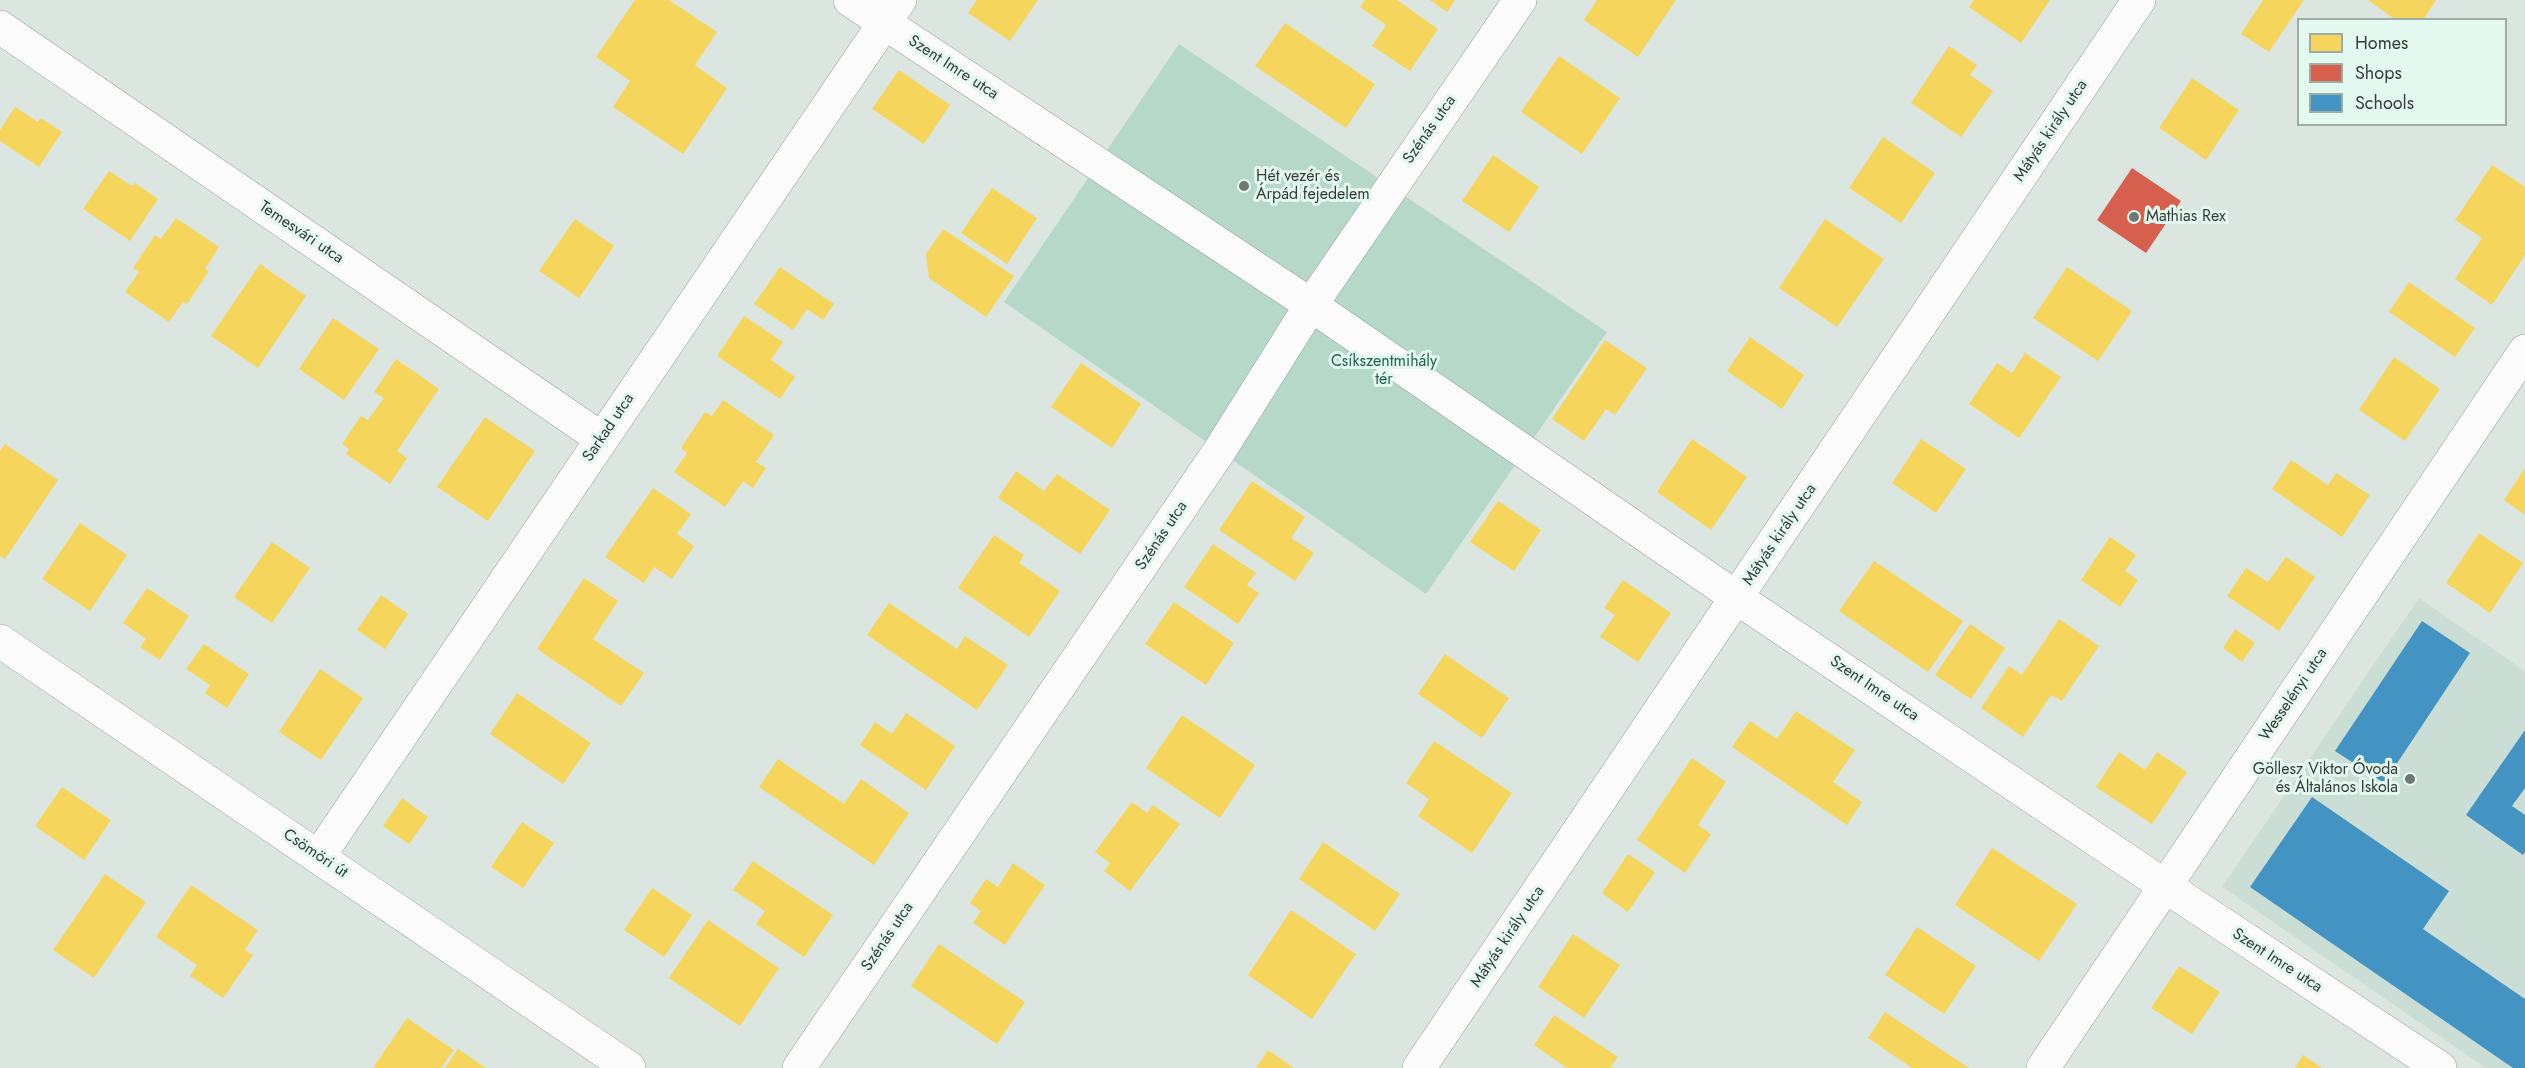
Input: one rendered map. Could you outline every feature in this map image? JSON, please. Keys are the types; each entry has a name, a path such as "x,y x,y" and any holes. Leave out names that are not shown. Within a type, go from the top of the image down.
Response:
{"street":[{"name":"Szent Imre utca","path":"850,0 892,11 1056,136 1311,305 1737,598 2440,1068"},
{"name":"Szénás utca","path":"799,1068 1220,450 1311,305 1520,0"},
{"name":"Mátyás király utca","path":"1419,1068 2139,0"},
{"name":"Sarkad utca","path":"319,856 892,11"},
{"name":"Temesvári utca","path":"0,27 602,438"},
{"name":"Wesselényi utca","path":"2043,1068 2525,351"},
{"name":"Csömöri út","path":"0,641 629,1068"}],"shaded area":[{"name":"Göllesz Viktor Óvoda és Általános Iskola","path":"2419,598 2525,671 2525,1068 2486,1068 2222,887"}],"green space":[{"name":"Csíkszentmihály tér","path":"1179,44 1607,332 1426,594 1004,302"}],"building: Homes":[{"path":"635,0 669,0 717,32 695,65 727,88 683,154 613,107 630,81 596,57"},
{"path":"977,0 1038,0 1010,41 968,13"},
{"path":"1365,0 1397,0 1438,29 1410,71 1372,46 1386,25 1360,7"},
{"path":"1430,0 1455,0 1447,12"},
{"path":"1597,0 1676,0 1638,57 1584,20"},
{"path":"1974,0 2050,0 2021,43 1969,7"},
{"path":"2263,0 2304,0 2269,52 2241,34"},
{"path":"2368,0 2436,0 2424,18 2393,18"},
{"path":"1285,23 1375,84 1346,128 1255,66"},
{"path":"1949,46 1977,65 1970,75 1993,91 1961,137 1911,103"},
{"path":"1559,56 1620,98 1582,154 1521,112"},
{"path":"899,70 950,105 924,144 872,109"},
{"path":"2192,78 2239,110 2206,160 2159,128"},
{"path":"15,107 38,122 41,118 62,132 39,167 0,141 0,130"},
{"path":"1883,137 1935,173 1901,223 1849,188"},
{"path":"1493,155 1539,187 1509,232 1462,201"},
{"path":"2492,165 2525,187 2525,255 2492,305 2455,279 2482,238 2455,220"},
{"path":"109,171 132,186 135,183 158,199 130,241 83,209"},
{"path":"992,188 1037,218 1007,264 961,233"},
{"path":"176,218 219,247 205,269 209,271 187,304 183,302 169,322 125,292 139,272 133,268 155,235 161,239"},
{"path":"575,219 614,246 579,298 539,271"},
{"path":"1825,219 1884,259 1837,327 1779,288"},
{"path":"943,229 1014,276 986,317 929,278 926,254"},
{"path":"260,264 306,296 258,368 211,336"},
{"path":"780,267 834,304 823,320 807,309 793,330 754,304"},
{"path":"2067,267 2132,311 2098,361 2033,318"},
{"path":"2409,282 2475,328 2455,357 2389,312"},
{"path":"744,316 783,342 771,360 795,377 780,399 717,356"},
{"path":"333,318 379,349 344,400 299,369"},
{"path":"1750,337 1804,375 1782,409 1727,371"},
{"path":"1605,340 1647,368 1615,415 1606,409 1584,441 1552,419"},
{"path":"2025,353 2061,377 2019,438 1969,404 1997,363 2012,373"},
{"path":"2394,357 2440,389 2405,441 2359,410"},
{"path":"396,359 439,389 397,451 407,458 390,484 346,454 349,449 342,444 361,416 368,420 384,398 374,392"},
{"path":"1081,363 1141,404 1112,448 1051,407"},
{"path":"723,400 774,435 756,462 766,468 753,488 743,481 725,507 674,472 687,453 681,448 705,412 712,416"},
{"path":"485,417 535,451 488,521 437,487"},
{"path":"1692,439 1747,477 1711,530 1657,492"},
{"path":"1921,439 1966,469 1936,513 1892,483"},
{"path":"5,444 58,480 5,559 0,556 0,451"},
{"path":"2291,460 2328,485 2336,473 2370,495 2342,537 2272,489"},
{"path":"2525,468 2525,515 2504,500"},
{"path":"1016,471 1044,491 1057,474 1110,510 1080,554 998,498"},
{"path":"1252,481 1305,517 1291,538 1314,553 1295,581 1219,530"},
{"path":"653,488 691,514 677,534 694,546 672,579 654,567 644,583 605,557"},
{"path":"1498,501 1541,530 1514,571 1470,542"},
{"path":"80,523 127,555 90,611 42,579"},
{"path":"2479,533 2523,563 2490,613 2446,583"},
{"path":"994,535 1024,555 1019,563 1060,591 1029,637 958,588"},
{"path":"2110,537 2136,555 2125,571 2138,580 2120,607 2081,580"},
{"path":"272,542 310,568 272,623 234,597"},
{"path":"1213,544 1256,573 1247,585 1259,593 1238,624 1184,587"},
{"path":"2286,557 2315,577 2279,631 2227,596 2246,568 2268,582"},
{"path":"1874,561 1963,621 1928,672 1839,611"},
{"path":"584,578 618,601 593,639 644,673 621,706 537,649"},
{"path":"1623,580 1671,613 1638,662 1600,637 1615,615 1604,608"},
{"path":"147,588 189,616 160,660 140,647 146,639 123,623"},
{"path":"381,595 408,614 385,649 357,630"},
{"path":"1174,602 1234,643 1206,685 1145,644"},
{"path":"889,603 957,649 965,636 1008,665 977,710 867,635"},
{"path":"2059,619 2099,646 2062,701 2051,695 2023,737 1981,708 2009,666 2022,675"},
{"path":"1970,624 2005,648 1971,699 1935,675"},
{"path":"2235,629 2255,643 2242,662 2223,648"},
{"path":"204,644 249,674 227,708 205,693 210,685 186,669"},
{"path":"1445,654 1509,698 1482,738 1418,694"},
{"path":"320,669 363,698 321,760 279,732"},
{"path":"517,693 591,743 563,784 490,734"},
{"path":"1796,711 1855,750 1833,782 1862,802 1847,825 1732,747 1750,721 1777,739"},
{"path":"906,713 955,746 926,790 860,745 875,722 892,734"},
{"path":"1182,715 1255,765 1220,818 1146,768"},
{"path":"1434,741 1512,793 1472,853 1418,816 1429,799 1406,783"},
{"path":"2119,752 2145,770 2157,752 2187,772 2152,824 2096,787"},
{"path":"1692,758 1726,782 1698,825 1711,834 1685,873 1637,840"},
{"path":"778,759 844,804 861,779 909,813 874,865 759,787"},
{"path":"62,787 111,820 84,860 35,826"},
{"path":"402,798 428,817 409,844 383,826"},
{"path":"1132,802 1147,813 1153,805 1180,824 1130,891 1104,871 1110,863 1095,852"},
{"path":"522,822 554,843 523,888 491,867"},
{"path":"1323,842 1400,894 1375,931 1299,879"},
{"path":"1992,848 2077,904 2039,961 1955,905"},
{"path":"1628,854 1655,872 1628,912 1602,893"},
{"path":"753,861 833,915 804,957 756,924 765,911 733,890"},
{"path":"1013,863 1045,885 1005,945 973,923 981,911 970,903 986,879 998,887"},
{"path":"105,874 146,902 94,978 53,950"},
{"path":"191,885 258,930 245,950 253,955 223,998 190,976 197,965 156,937"},
{"path":"652,888 692,915 664,957 624,930"},
{"path":"1291,910 1356,954 1312,1019 1248,975"},
{"path":"708,920 779,968 740,1026 669,978"},
{"path":"1917,927 1976,966 1944,1014 1885,975"},
{"path":"1573,934 1620,965 1584,1018 1538,987"},
{"path":"939,944 1025,1002 997,1044 911,986"},
{"path":"2179,966 2220,992 2192,1034 2151,1008"},
{"path":"1885,1012 1969,1068 1912,1068 1868,1038"},
{"path":"1554,1015 1618,1057 1610,1068 1567,1068 1534,1045"},
{"path":"407,1018 454,1050 441,1068 373,1068"},
{"path":"458,1049 486,1068 445,1068"},
{"path":"1268,1050 1294,1068 1256,1068"},
{"path":"2303,1055 2322,1068 2295,1068"}],"building: Shops":[{"path":"2132,168 2181,201 2146,253 2097,220"}],"building: Schools":[{"path":"2422,621 2470,653 2384,783 2335,751"},
{"path":"2525,730 2525,788 2512,806 2525,815 2525,852 2523,855 2466,815"},
{"path":"2312,797 2449,891 2423,929 2525,999 2525,1068 2513,1068 2250,887"}],"place":[{"name":"Hét vezér és Árpád fejedelem","path":"1244,186"},
{"name":"Mathias Rex","path":"2134,217"},
{"name":"Göllesz Viktor Óvoda és Általános Iskola","path":"2410,779"}]}
